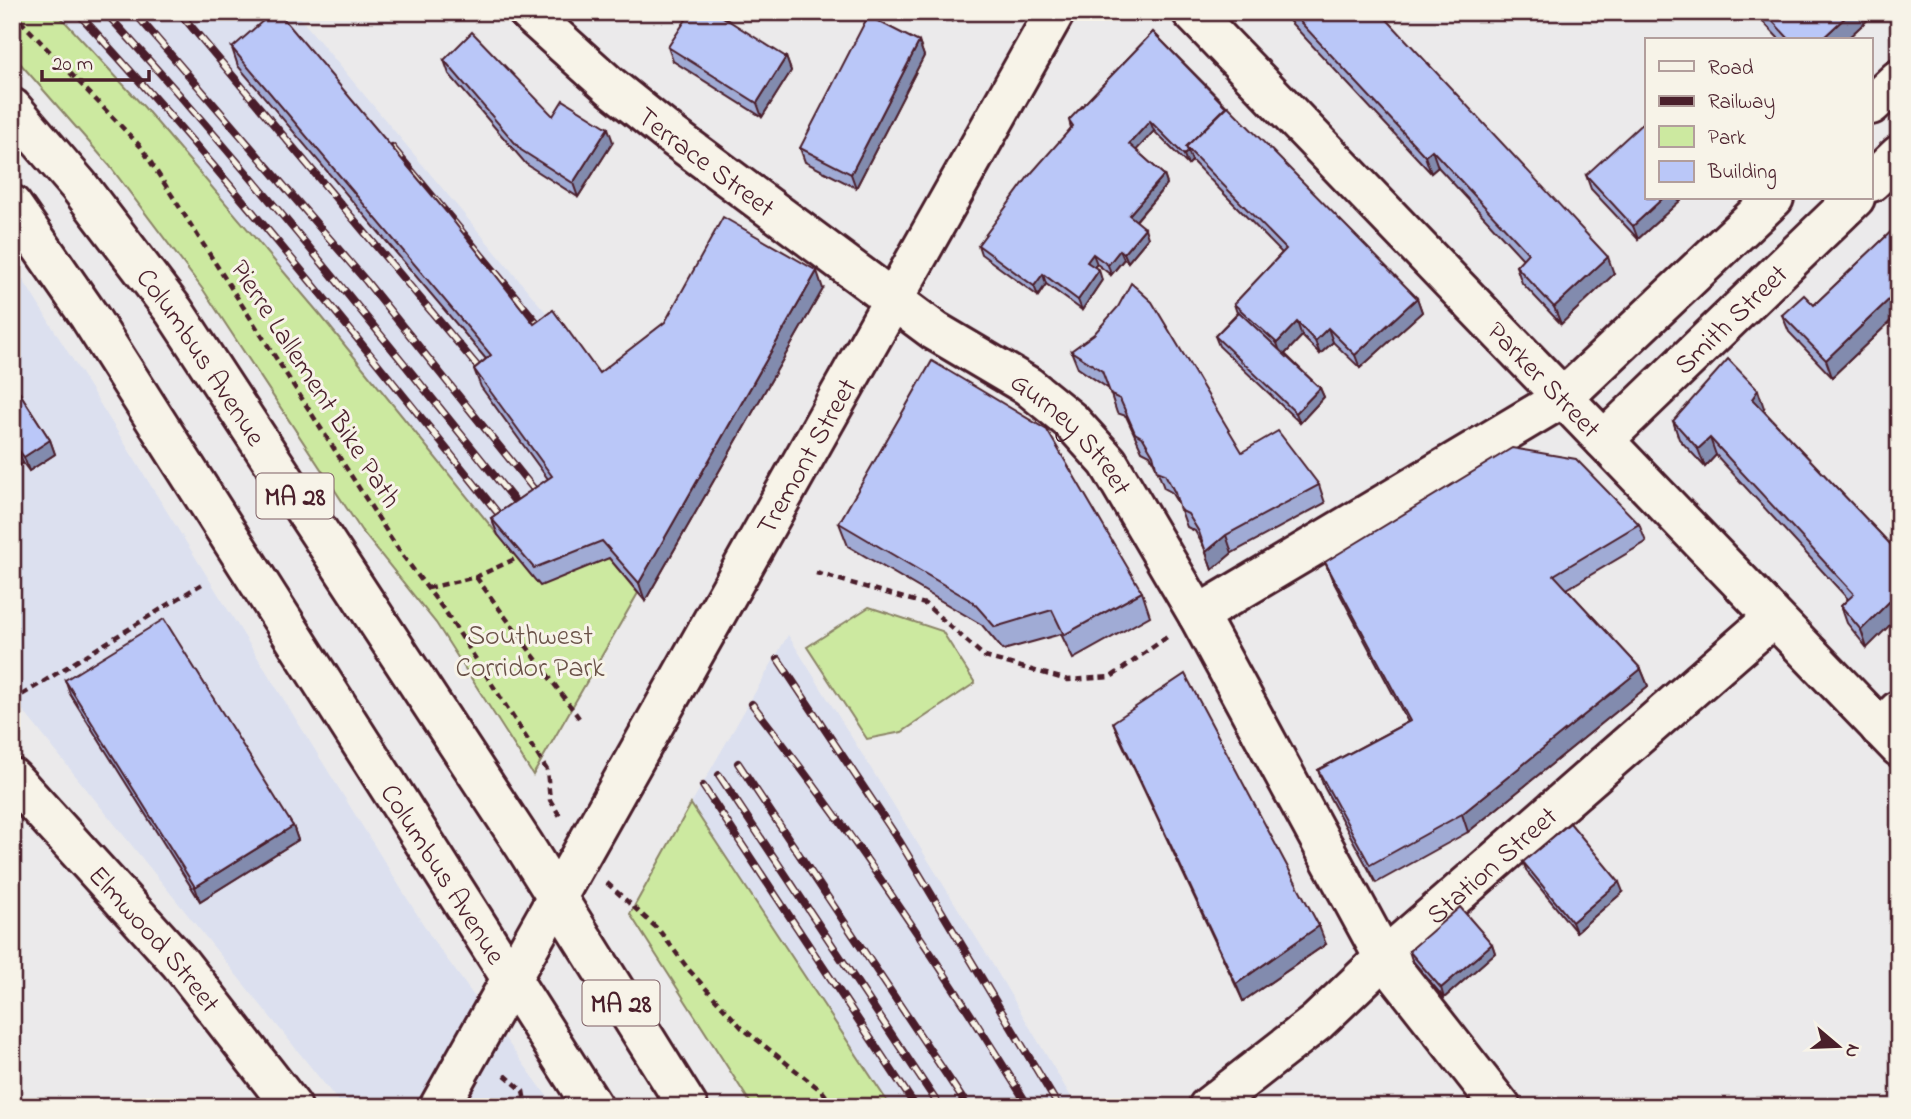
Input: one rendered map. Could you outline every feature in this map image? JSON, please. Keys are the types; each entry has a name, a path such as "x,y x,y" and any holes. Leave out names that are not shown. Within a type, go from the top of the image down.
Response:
{"street":[{"name":"Terrace Street","path":"528,12 610,86 666,131 895,300"},
{"name":"Tremont Street","path":"439,1107 1055,12"},
{"name":"Parker Street","path":"1192,12 1773,618 1893,728"},
{"path":"1872,104 1899,79"},
{"name":"Columbus Avenue","path":"12,108 79,186 174,311 524,845 555,900"},
{"path":"1872,181 1899,155"},
{"name":"Smith Street","path":"1564,397 1772,200"},
{"name":"Smith Street","path":"1604,440 1853,200"},
{"name":"Columbus Avenue","path":"12,205 89,316 511,979"},
{"name":"Gurney Street","path":"895,300 935,331 1028,386 1071,421 1108,463 1198,615 1384,958 1501,1107"},
{"path":"1198,615 1564,397"},
{"name":"Station Street","path":"1213,1106 1317,1022 1384,958 1773,618"},
{"name":"Elmwood Street","path":"12,778 180,963 292,1107"},
{"name":"MA 28","path":"555,900 688,1107"},
{"name":"MA 28","path":"511,979 593,1107"}],"path":[{"name":"Pierre Lallement Bike Path","path":"12,12 141,147 400,552 428,588 547,770 550,800"},
{"path":"428,588 477,577 517,558"},
{"path":"817,573 925,604 985,657 1068,680 1111,677 1198,615"},
{"path":"477,577 579,718"},
{"path":"12,701 205,582"},
{"path":"614,892 659,930 689,970 743,1028 823,1092 834,1107"},
{"path":"505,1075 523,1091 526,1107"}],"shaded area":[{"path":"56,12 295,12 559,328 498,372 559,494 498,535 322,317 144,107"},
{"path":"12,262 433,940 555,1107 343,1107 12,697"},
{"path":"788,635 987,955 1077,1107 891,1107 691,804"}],"green space":[{"name":"Southwest Corridor Park","path":"12,12 56,12 144,107 322,317 498,535 609,558 638,593 533,775 436,623 361,530 204,291 109,165 12,54"},
{"path":"869,607 942,631 975,683 902,732 867,739 807,647"},
{"path":"691,804 891,1107 753,1107 630,914"}],"building":[{"path":"273,12 278,12 447,213 534,324 553,310 599,373 665,322 723,217 817,271 639,583 602,541 534,568 491,518 552,476 474,369 491,355 232,48"},
{"path":"691,12 715,12 786,57 757,103 668,47"},
{"path":"1291,12 1380,12 1608,257 1554,307 1516,266 1528,253 1432,150 1425,156"},
{"path":"1764,12 1851,12 1823,38 1788,38"},
{"path":"868,16 919,42 851,174 800,148"},
{"path":"472,32 553,116 563,100 608,128 573,183 521,150 444,60"},
{"path":"1153,32 1226,107 1186,147 1188,151 1184,155 1150,121 1129,144 1164,175 1129,215 1145,228 1124,253 1120,250 1108,265 1093,254 1087,262 1099,270 1078,300 1043,274 1034,286 978,245 1028,177 1073,126 1069,120"},
{"path":"1228,106 1417,298 1355,355 1328,328 1315,341 1297,322 1277,343 1234,304 1286,249 1186,147"},
{"path":"1645,121 1645,200 1661,200 1633,226 1586,175"},
{"path":"1899,224 1899,290 1826,360 1782,315 1804,295 1814,305"},
{"path":"1131,283 1152,302 1242,452 1278,431 1319,485 1226,535 1206,552 1199,532 1188,514 1180,510 1165,474 1157,471 1153,455 1143,438 1135,433 1120,399 1111,395 1102,371 1071,351 1094,334 1118,307"},
{"path":"1239,312 1320,388 1296,413 1215,336"},
{"path":"1728,359 1758,390 1752,399 1893,547 1899,541 1899,592 1861,630 1841,606 1854,594 1710,438 1698,449 1673,421"},
{"path":"932,361 1047,430 1142,592 1064,635 1052,610 995,627 973,602 839,523"},
{"path":"12,381 50,440 24,457 18,449 12,453"},
{"path":"1512,448 1576,459 1639,524 1554,575 1641,669 1462,814 1370,865 1318,770 1410,721 1325,562"},
{"path":"164,619 293,826 195,887 65,680"},
{"path":"1185,674 1319,926 1236,984 1113,722"},
{"path":"1570,823 1619,882 1572,922 1523,862"},
{"path":"1460,907 1492,944 1441,988 1409,951"}],"railway":[{"path":"77,12 244,201 509,527"},
{"path":"105,12 267,197 526,515"},
{"path":"134,12 366,281 545,503"},
{"path":"179,12 489,380"},
{"path":"392,147 548,336"},
{"path":"778,659 900,842 1059,1107"},
{"path":"752,704 896,901 1029,1107"},
{"path":"738,763 968,1107"},
{"path":"719,775 940,1107"},
{"path":"703,786 916,1107"}]}
